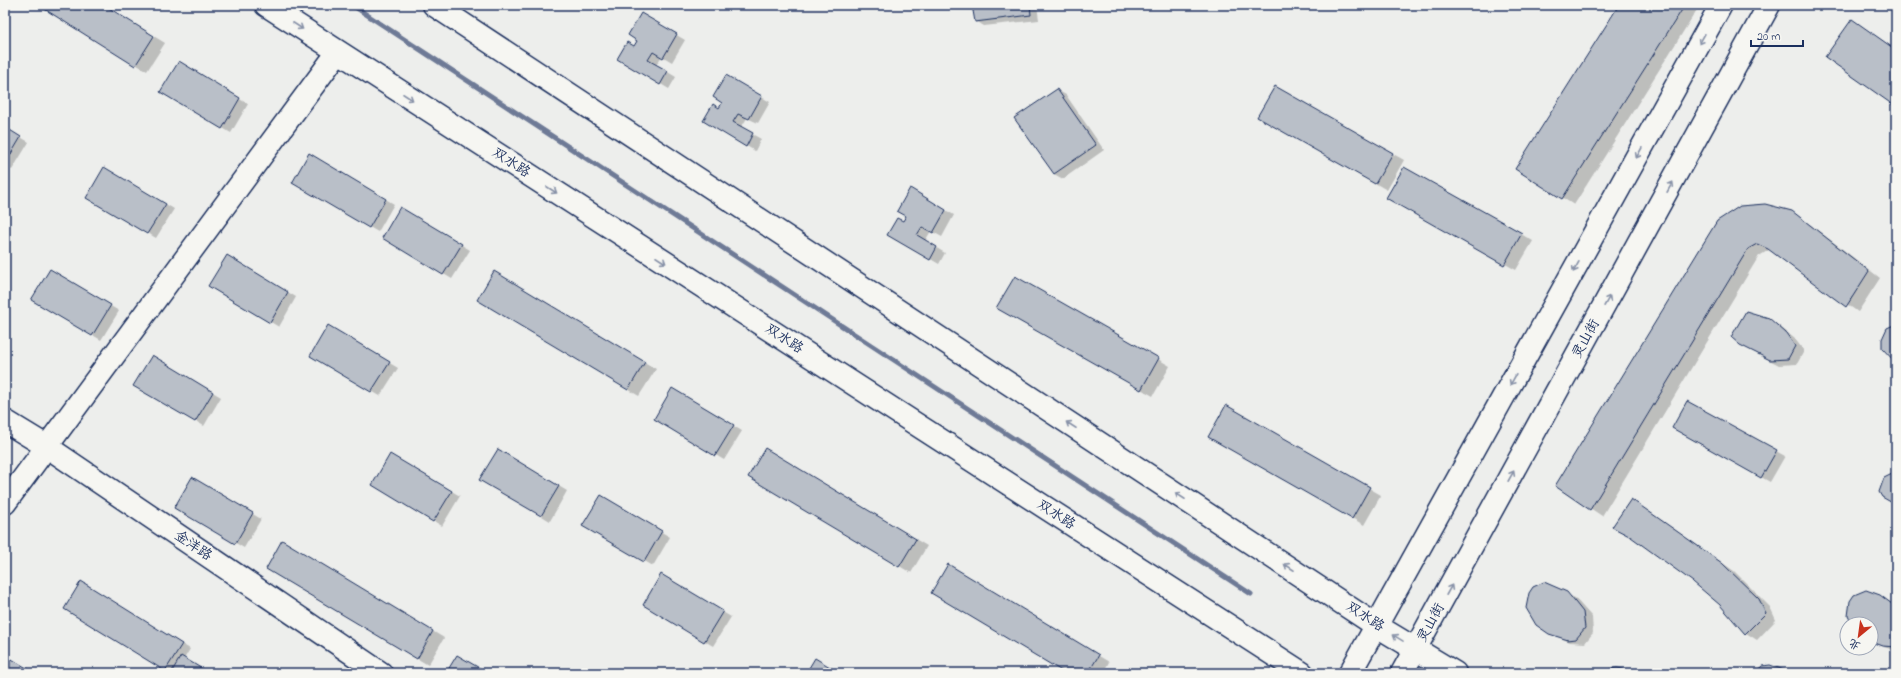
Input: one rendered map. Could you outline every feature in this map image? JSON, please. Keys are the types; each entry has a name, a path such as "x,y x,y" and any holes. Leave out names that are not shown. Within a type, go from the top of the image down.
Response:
{"main road":[{"name":"双水路","path":"266,5 1302,673"},
{"name":"双水路","path":"434,5 1378,626 1455,673"},
{"path":"1350,673 1378,626 1721,5"},
{"name":"灵山街","path":"1402,673 1769,5"},
{"path":"5,503 338,52"},
{"name":"金洋路","path":"5,421 46,446 381,673"}],"building":[{"path":"38,5 104,5 154,36 135,66"},
{"path":"972,5 1030,5 1031,15 975,22"},
{"path":"1619,5 1685,5 1562,199 1515,169"},
{"path":"641,13 677,34 663,58 653,52 648,60 668,71 660,85 617,59 627,42 634,46 637,41 628,35"},
{"path":"1852,19 1896,50 1896,107 1825,57"},
{"path":"179,61 240,98 222,129 160,92"},
{"path":"726,75 762,96 749,119 738,114 733,122 753,133 746,147 703,121 713,104 719,108 722,103 713,97"},
{"path":"1275,86 1393,153 1375,184 1257,117"},
{"path":"1057,89 1096,145 1054,174 1014,118"},
{"path":"5,127 21,137 5,164"},
{"path":"309,153 386,199 369,228 292,183"},
{"path":"104,167 166,204 147,234 86,198"},
{"path":"1404,167 1522,233 1504,265 1386,198"},
{"path":"910,188 946,210 933,233 922,227 917,235 937,247 930,260 887,235 897,218 903,221 906,216 897,211"},
{"path":"1765,204 1792,211 1869,271 1846,307 1768,249 1757,244 1748,249 1590,510 1555,486 1717,221 1740,206"},
{"path":"400,207 462,244 443,275 382,238"},
{"path":"227,255 288,292 270,323 208,286"},
{"path":"50,269 111,305 92,336 31,300"},
{"path":"494,271 645,362 628,390 477,300"},
{"path":"1015,276 1159,358 1141,390 996,308"},
{"path":"1746,311 1769,318 1786,333 1795,346 1788,359 1770,360 1740,345 1731,337"},
{"path":"1896,324 1896,363 1882,348 1882,339 1887,328"},
{"path":"328,325 390,362 371,392 310,356"},
{"path":"152,355 213,392 195,422 133,386"},
{"path":"672,388 734,425 715,456 654,419"},
{"path":"1687,401 1777,450 1761,478 1672,428"},
{"path":"1226,405 1370,487 1352,519 1208,437"},
{"path":"765,448 916,539 899,567 748,477"},
{"path":"498,449 559,486 541,516 479,480"},
{"path":"390,454 452,491 433,522 372,485"},
{"path":"1896,472 1896,505 1882,497 1879,492 1884,478"},
{"path":"192,477 253,513 235,544 174,508"},
{"path":"601,495 662,531 644,562 582,526"},
{"path":"1631,499 1722,563 1759,599 1766,613 1745,634 1720,605 1693,582 1631,537 1612,527"},
{"path":"282,540 433,631 417,659 266,569"},
{"path":"948,564 1099,655 1088,673 1065,673 931,593"},
{"path":"661,574 723,611 704,642 643,605"},
{"path":"81,581 182,644 165,671 64,609"},
{"path":"1544,582 1567,592 1583,612 1585,628 1576,639 1568,640 1549,634 1536,625 1526,608 1529,593 1533,587"},
{"path":"1866,590 1880,595 1896,607 1896,647 1879,645 1879,616 1848,616 1850,601 1854,595"},
{"path":"5,655 35,673 5,673"},
{"path":"457,655 488,673 446,673"},
{"path":"181,656 209,673 171,673"},
{"path":"815,658 840,673 806,673"},
{"path":"1770,665 1790,673 1755,673 1763,666"},
{"path":"1617,668 1632,673 1605,673 1610,669"}],"waterway":[{"path":"352,5 1251,594"}]}
